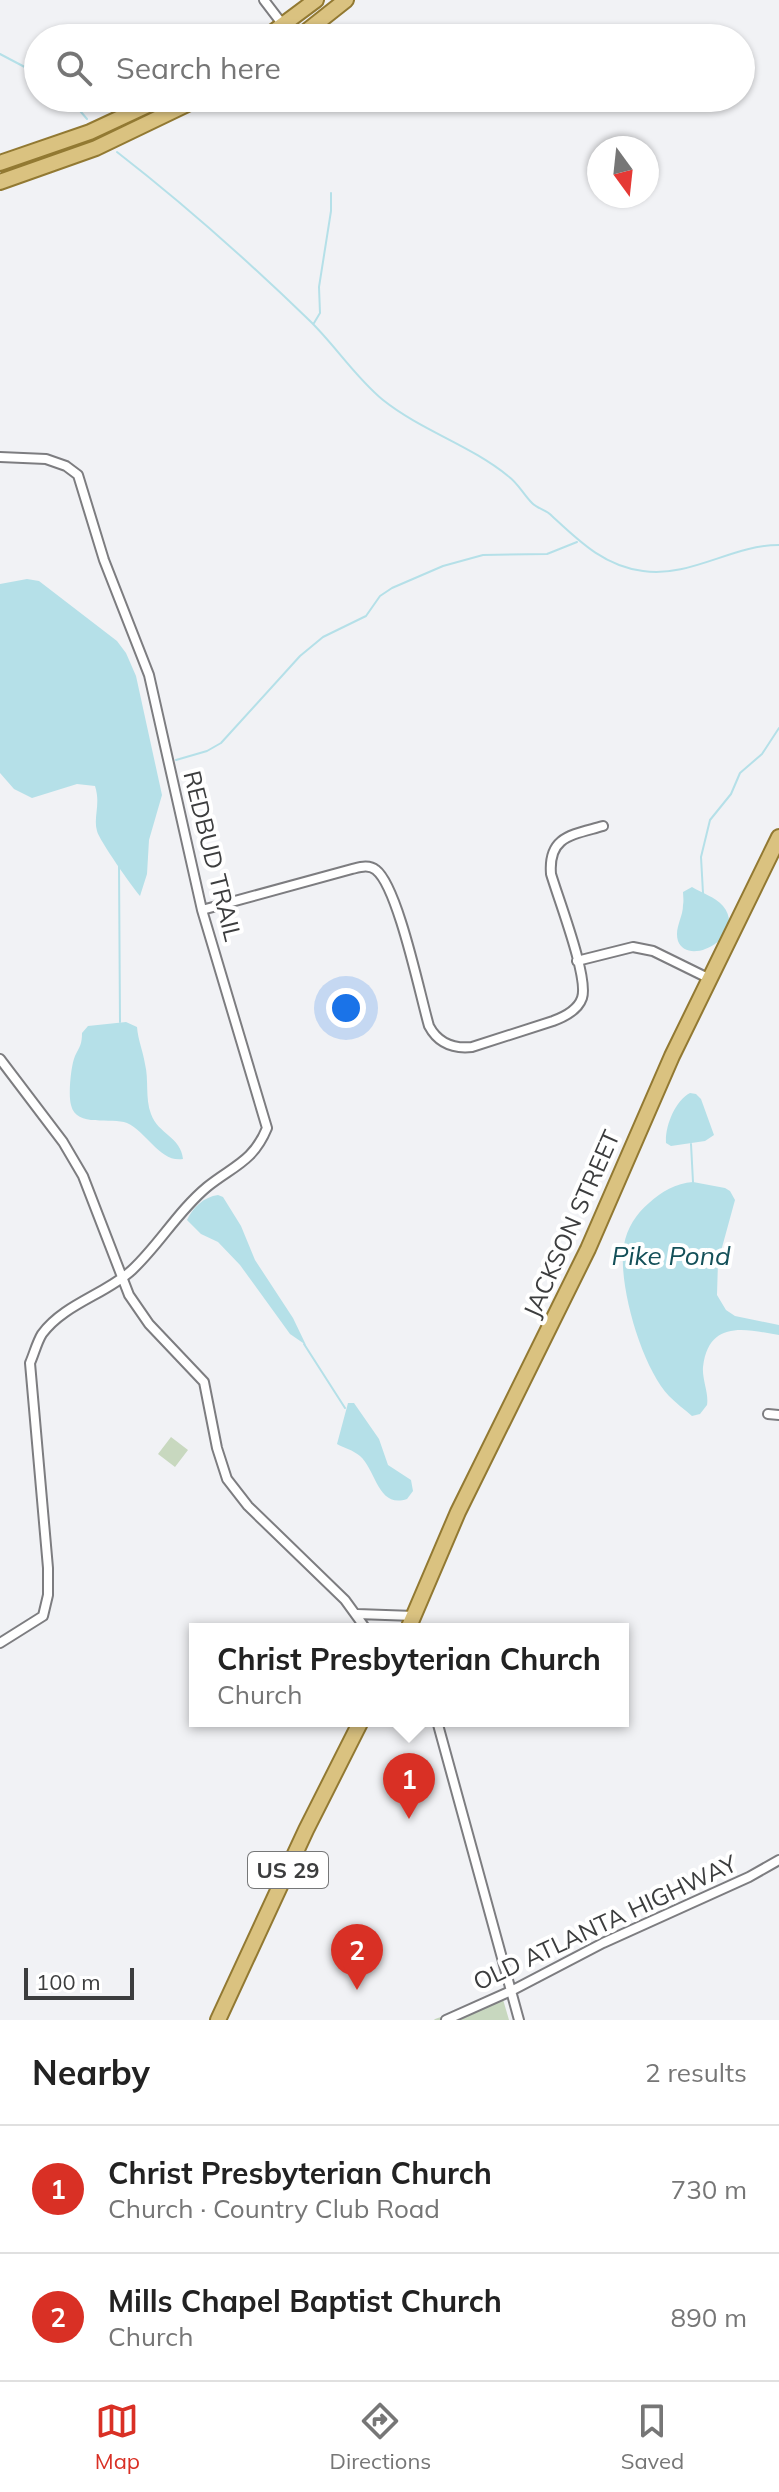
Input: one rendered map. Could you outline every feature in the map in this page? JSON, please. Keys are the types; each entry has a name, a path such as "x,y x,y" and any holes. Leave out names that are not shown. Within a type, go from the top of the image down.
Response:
{"main road":[{"path":"284,24 316,0"},
{"path":"314,24 346,0"},
{"path":"0,163 90,132 133,112"},
{"path":"0,182 96,148 171,112"},
{"name":"JACKSON STREET","path":"411,1623 458,1512 588,1249 647,1110 779,837"},
{"name":"US 29","path":"218,2020 306,1830 358,1727"}],"street":[{"path":"264,0 282,24"},
{"name":"REDBUD TRAIL","path":"0,1643 43,1616 48,1595 30,1363 42,1335 59,1318 124,1277 207,1187 259,1148 267,1128 202,910 149,675 104,560 78,475 66,466 46,459 1,455"},
{"path":"202,910 352,869 371,867 379,872 392,895 429,1026 441,1041 461,1048 472,1047 553,1021 572,1011 583,995 583,983 551,874 550,857 555,846 571,836 603,826"},
{"path":"577,961 633,947 653,951 710,979"},
{"path":"0,1059 63,1142 83,1176 129,1295 149,1324 204,1382 221,1464 235,1491 362,1623"},
{"path":"768,1414 779,1415"},
{"path":"357,1614 406,1623"},
{"path":"439,1727 519,2020"},
{"name":"OLD ATLANTA HIGHWAY","path":"446,2020 779,1860"}],"green space":[{"path":"171,1437 188,1450 175,1467 158,1454"},
{"path":"502,1996 509,2020 434,2020 435,2019"}],"water":[{"path":"27,579 39,581 117,641 136,676 162,795 149,840 147,874 140,896 99,836 95,786 77,784 32,798 14,789 0,773 0,584"},
{"path":"692,887 720,903 729,917 728,928 714,945 693,951 684,948 677,936 683,910 683,892"},
{"path":"126,1022 137,1027 151,1114 174,1140 183,1159 160,1152 127,1123 80,1117 71,1105 71,1073 82,1033 88,1026"},
{"path":"690,1093 701,1099 714,1135 705,1141 671,1146 666,1143 669,1122 680,1102"},
{"name":"Pike Pond","path":"693,1182 725,1188 735,1200 718,1262 717,1295 726,1310 735,1316 779,1325 779,1335 741,1330 730,1331 712,1341 703,1367 707,1405 700,1414 692,1416 659,1383 641,1346 628,1302 623,1261 627,1233 640,1212 664,1192"},
{"path":"218,1195 223,1197 241,1226 255,1260 293,1318 306,1345 290,1334 240,1265 218,1242 201,1234 187,1220 200,1203"},
{"path":"348,1403 354,1403 379,1439 388,1465 411,1480 413,1491 407,1499 397,1501 390,1498 360,1456 337,1444"}],"waterway":[{"path":"0,54 24,67"},
{"path":"81,112 87,119"},
{"path":"117,152 263,276 383,400 493,465 512,479 534,505 550,514 604,558 629,568 660,572 694,566 762,546 779,545"},
{"path":"314,323 320,313 319,287 331,193"},
{"path":"176,760 207,751 221,743 300,656 323,637 366,616 380,596 392,588 443,566 483,555 547,554 577,542"},
{"path":"703,893 701,857 710,820 731,794 740,773 762,754 779,728"},
{"path":"119,865 120,1022"},
{"path":"691,1144 693,1182"},
{"path":"304,1344 345,1408"}],"place":[{"name":"Christ Presbyterian Church","path":"409,1819"},
{"name":"Mills Chapel Baptist Church","path":"357,1990"}]}
